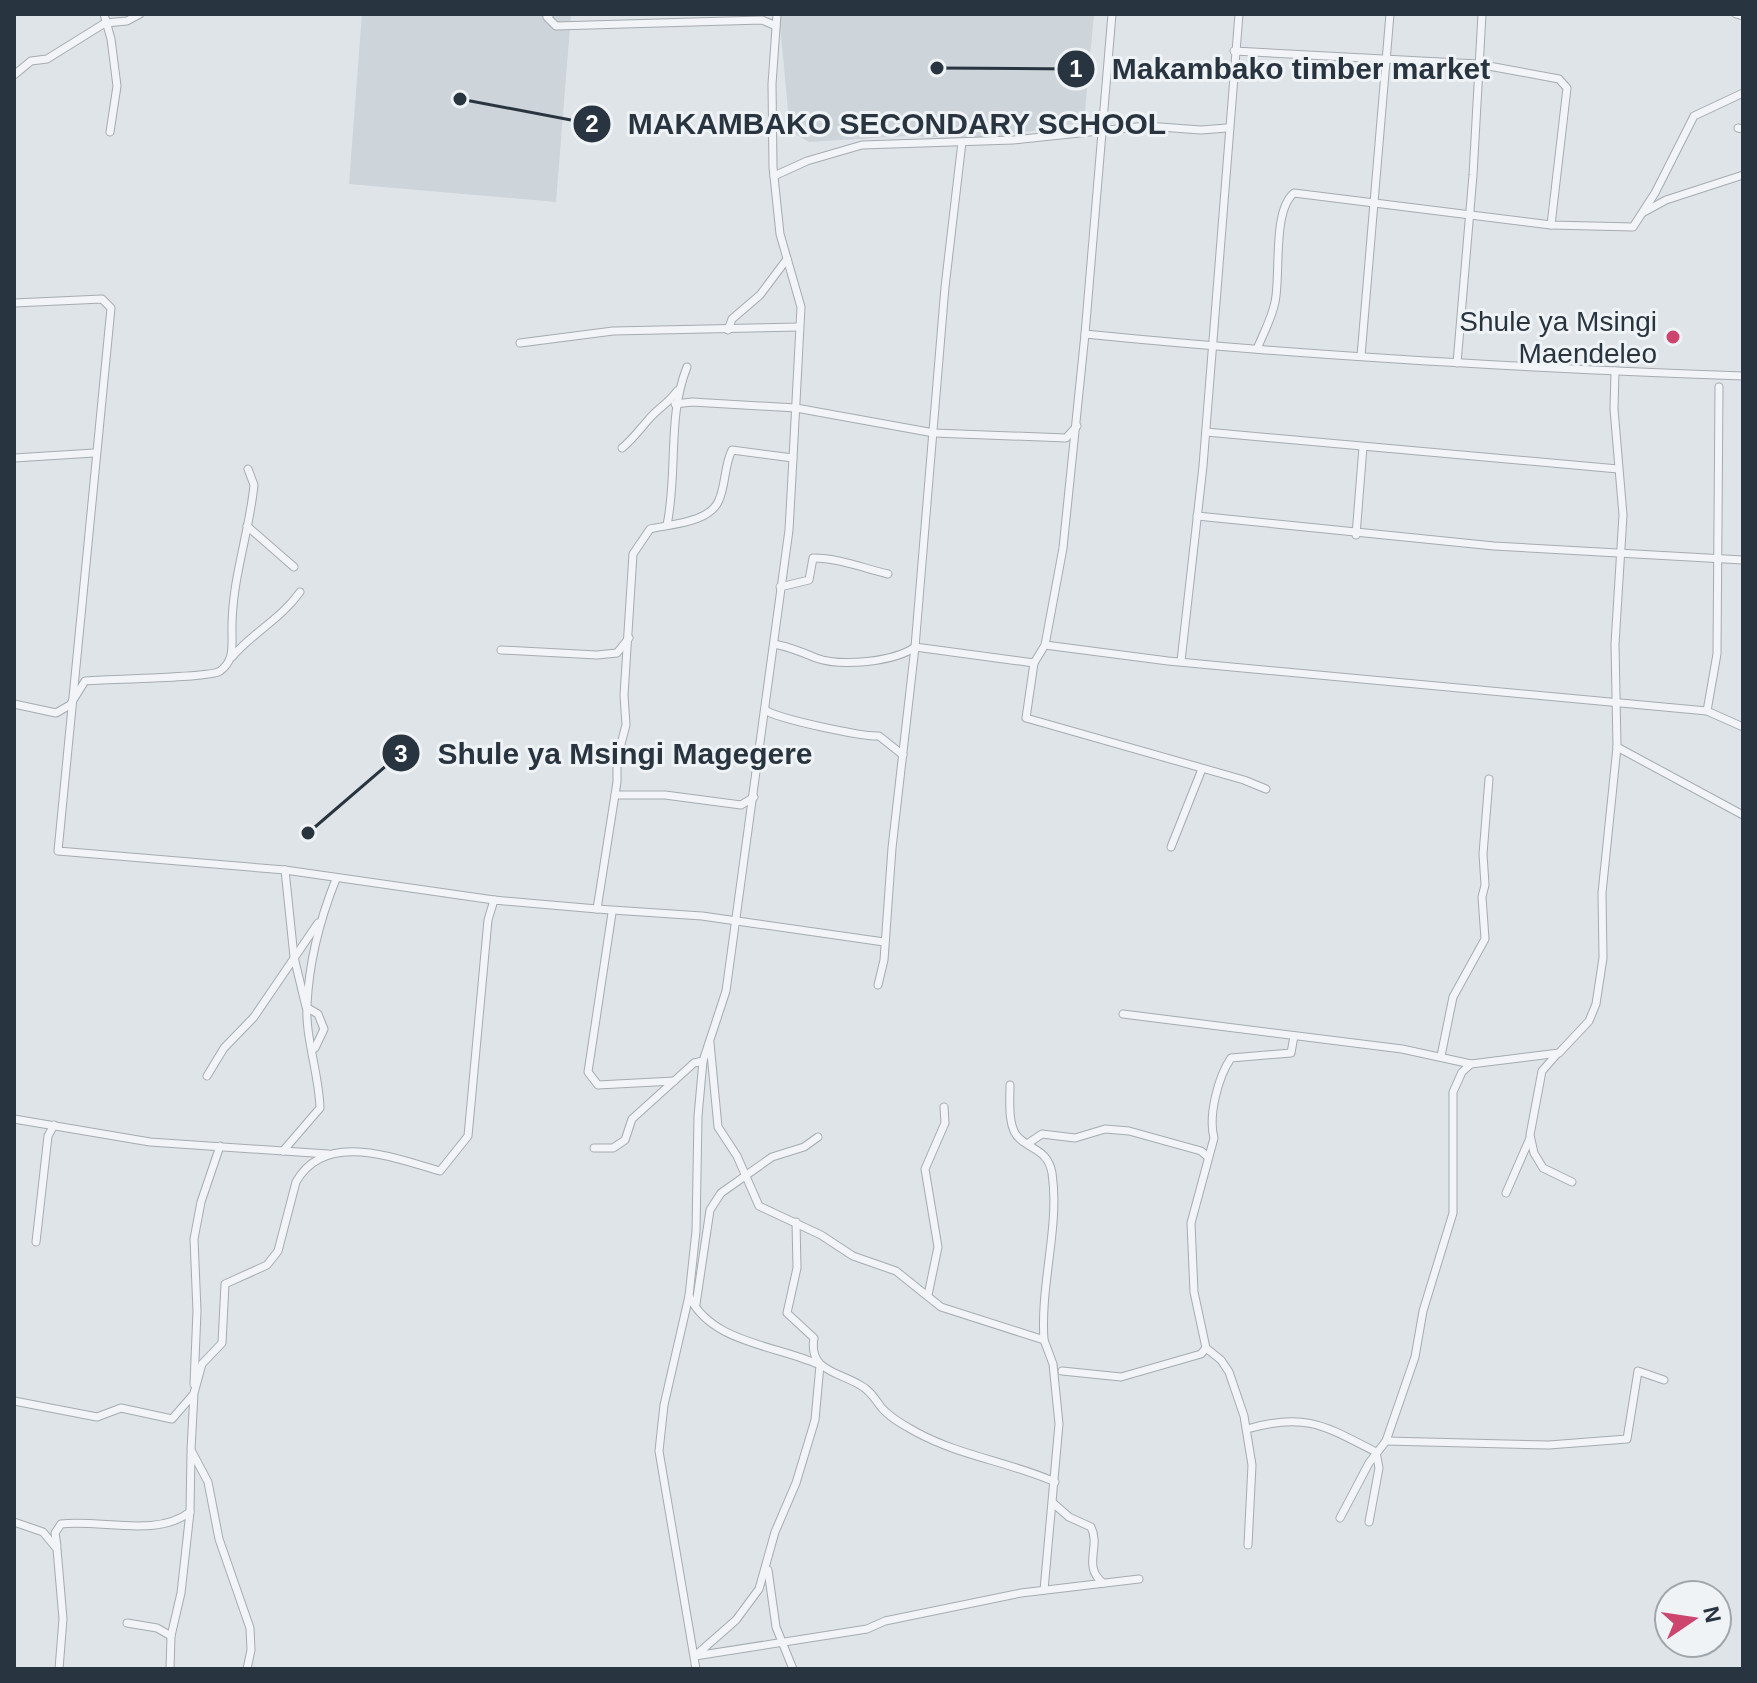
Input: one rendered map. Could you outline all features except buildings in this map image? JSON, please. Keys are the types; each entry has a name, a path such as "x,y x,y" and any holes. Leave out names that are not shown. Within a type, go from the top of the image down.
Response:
{"street":[{"path":"14,75 31,61 47,59 104,18 127,21 140,14"},
{"path":"550,14 547,17 556,26 762,20 776,26"},
{"path":"696,1669 670,1533 659,1451 664,1405 689,1296 696,1231 698,1116 703,1061 726,991 789,530 801,307 780,234 774,176 772,84 777,14"},
{"path":"1112,14 1077,426 1063,548 1045,645 1034,663 1026,718 1266,789"},
{"path":"1181,661 1206,432 1227,128 1239,14"},
{"path":"1361,356 1390,14"},
{"path":"1457,363 1482,14"},
{"path":"1736,14 1743,16"},
{"path":"104,18 111,39 117,86 110,132"},
{"path":"1234,51 1478,64 1559,79 1565,84 1551,225"},
{"path":"1257,349 1275,303 1281,226 1290,195 1299,192 1551,225 1633,227 1694,116 1743,93"},
{"path":"774,176 807,161 862,145 1101,133 1146,126 1201,130 1227,128"},
{"path":"878,985 884,960 962,142"},
{"path":"1643,212 1666,200 1743,175"},
{"path":"728,330 732,319 760,295 787,259"},
{"path":"14,303 102,299 111,308 94,453 58,851 285,870 494,900 612,913 735,921 884,942"},
{"path":"520,343 613,331 799,327"},
{"path":"1085,334 1211,347 1457,363 1743,376"},
{"path":"667,525 675,483 675,404 687,367"},
{"path":"1506,1193 1530,1135 1542,1071 1589,1021 1596,1004 1603,958 1602,893 1617,747 1615,644 1623,515 1618,469 1615,371"},
{"path":"1707,711 1717,654 1719,387"},
{"path":"622,448 640,433 650,417 666,406 678,389"},
{"path":"675,404 692,402 796,408 934,433 1066,438 1077,426"},
{"path":"1206,432 1618,469"},
{"path":"1356,535 1363,447"},
{"path":"597,909 615,795 617,759 626,725 624,695 633,554 650,529 709,513 719,502 732,450 793,458"},
{"path":"14,458 94,453"},
{"path":"232,657 234,591 254,485 248,469"},
{"path":"1197,516 1356,535 1621,555 1743,560"},
{"path":"247,526 294,567"},
{"path":"780,587 809,580 813,558 846,562 857,569 888,574"},
{"path":"14,704 56,713 70,705 85,681 151,676 202,678 220,672 254,633 271,626 284,614 300,592"},
{"path":"501,650 597,655 617,653 629,638"},
{"path":"774,644 804,650 818,658 892,659 915,647 1034,663"},
{"path":"1045,645 1181,661 1707,711 1743,727"},
{"path":"765,710 778,719 842,728 867,737 879,736 903,755"},
{"path":"1617,747 1743,815"},
{"path":"1171,847 1202,769"},
{"path":"1441,1056 1453,997 1485,939 1483,854 1489,779"},
{"path":"615,795 665,795 741,805 754,797"},
{"path":"283,1151 320,1108 314,1050 294,957 285,870"},
{"path":"306,1007 319,922 336,879"},
{"path":"14,1119 150,1142 328,1154 369,1151 440,1171 468,1136 488,920 494,900"},
{"path":"612,913 588,1072 598,1085 674,1081"},
{"path":"207,1076 224,1048 254,1017 319,922"},
{"path":"306,1007 318,1014 324,1029 314,1050"},
{"path":"1123,1014 1441,1056 1471,1064 1559,1053"},
{"path":"1248,1545 1252,1465 1247,1429 1229,1372 1221,1360 1206,1348 1194,1292 1190,1236 1214,1138 1212,1129 1220,1075 1231,1058 1291,1053 1294,1036"},
{"path":"710,1041 718,1127 747,1177 759,1206 796,1222 853,1256 896,1271 941,1307 1044,1340"},
{"path":"594,1148 613,1148 625,1140 632,1119 694,1063 703,1061"},
{"path":"1340,1518 1376,1452 1386,1441 1415,1357 1423,1311 1453,1213 1453,1092 1462,1072 1471,1064"},
{"path":"1010,1085 1015,1130 1020,1139 1030,1142 1047,1157 1054,1194 1043,1286 1044,1340 1058,1397 1055,1482 1044,1590"},
{"path":"928,1295 938,1247 925,1169 945,1123 944,1107"},
{"path":"36,1242 48,1136 54,1125"},
{"path":"1030,1142 1042,1134 1075,1138 1105,1129 1129,1131 1201,1151 1208,1157"},
{"path":"1530,1135 1534,1153 1543,1168 1572,1182"},
{"path":"696,1310 710,1210 721,1193 772,1157 804,1147 818,1137"},
{"path":"170,1669 171,1636 181,1593 190,1512 197,1311 194,1239 201,1202 220,1146"},
{"path":"14,1401 97,1417 121,1408 172,1419 194,1393 202,1364 222,1343 225,1284 267,1265 278,1251 296,1182 301,1173 328,1154"},
{"path":"695,1656 736,1620 759,1589 768,1568 775,1532 796,1483 815,1420 820,1365 813,1354 814,1338 787,1313 797,1268 796,1222"},
{"path":"689,1296 696,1310 745,1343 785,1351 862,1385 882,1409 919,1433 963,1453 1014,1466 1055,1482"},
{"path":"1062,1371 1121,1377 1201,1354 1206,1348"},
{"path":"1386,1441 1549,1445 1627,1439 1638,1371 1664,1380"},
{"path":"1247,1429 1310,1422 1340,1431 1376,1452 1379,1468 1369,1522"},
{"path":"191,1450 208,1482 219,1539 250,1628 247,1669"},
{"path":"1053,1503 1069,1517 1091,1527 1095,1534 1091,1564 1094,1575 1103,1583"},
{"path":"59,1669 63,1619 55,1533 61,1524 159,1525 176,1522 190,1512"},
{"path":"14,1522 43,1532 57,1549"},
{"path":"768,1568 780,1640 793,1669"},
{"path":"695,1656 780,1640 867,1629 885,1621 1044,1590 1139,1579"},
{"path":"127,1623 157,1628 171,1636"}],"shaded area":[{"path":"362,14 571,14 556,202 349,184"},
{"path":"779,14 1094,14 1084,122 985,139 907,136 809,142 790,131"}],"place":[{"name":"Makambako timber market","path":"937,68"},
{"name":"MAKAMBAKO SECONDARY SCHOOL","path":"460,99"},
{"name":"Shule ya Msingi Maendeleo","path":"1673,337"},
{"name":"Shule ya Msingi Magegere","path":"308,833"}]}
